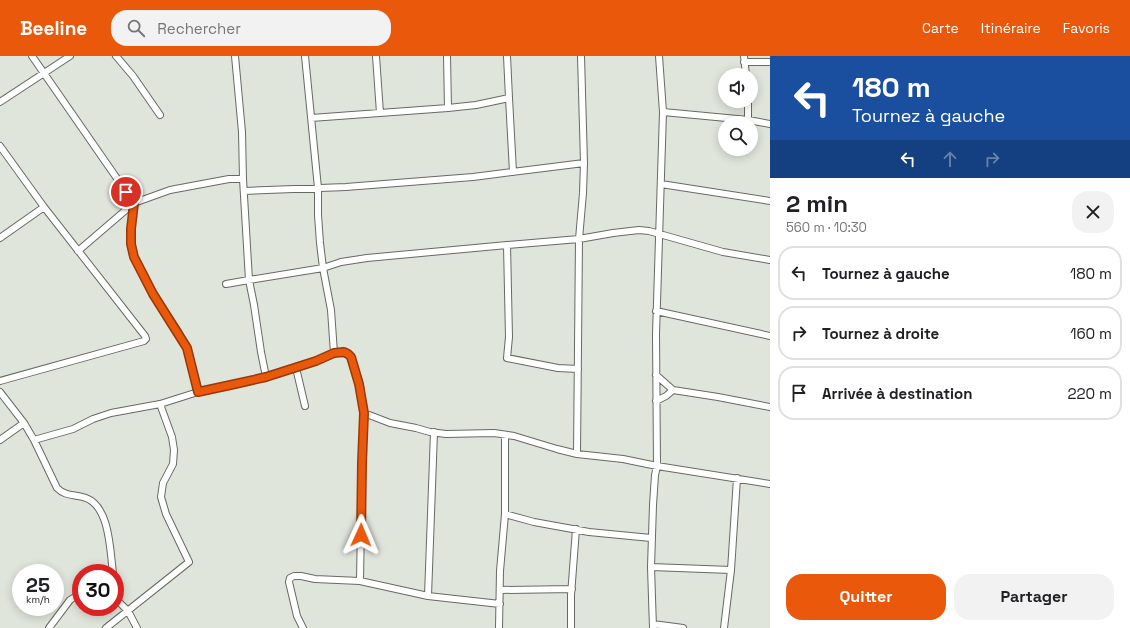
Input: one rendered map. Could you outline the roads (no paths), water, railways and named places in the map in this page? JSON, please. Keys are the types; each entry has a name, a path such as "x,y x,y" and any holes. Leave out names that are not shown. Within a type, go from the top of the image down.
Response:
{"street":[{"path":"32,56 134,203 131,229 131,244 134,257 153,294 187,348 198,392"},
{"path":"0,102 70,56"},
{"path":"116,56 133,76 160,115"},
{"path":"235,56 242,132 242,179 249,280 266,377"},
{"path":"304,56 318,188 318,214 323,268 330,305 334,353"},
{"path":"376,56 380,113"},
{"path":"447,56 448,108"},
{"path":"507,56 513,172"},
{"path":"577,454 579,239 581,229 584,163 581,56"},
{"path":"659,56 663,112 655,358 657,466 655,475 650,567 653,626 683,628"},
{"path":"744,59 770,62"},
{"path":"311,118 448,108 509,98"},
{"path":"663,112 718,117"},
{"path":"758,122 770,124"},
{"path":"0,146 44,207 146,339 144,341 0,381"},
{"path":"244,191 346,187 473,178 584,163"},
{"path":"78,251 134,203 170,190 242,179"},
{"path":"661,184 770,201"},
{"path":"0,238 44,207"},
{"path":"226,284 323,268 341,262 363,259 579,239 639,230 649,231 723,252 770,260"},
{"path":"507,245 509,337 507,358 558,368 578,369"},
{"path":"656,311 770,336"},
{"path":"34,440 73,429 93,419 111,413 160,404 198,392 266,377 316,361 334,353 344,352 351,357 359,384 364,413 360,581"},
{"path":"296,368 305,406"},
{"path":"656,375 672,390 718,396 770,407"},
{"path":"656,401 666,396 672,390"},
{"path":"0,392 34,440 57,488 62,493 87,498 96,504 103,516 107,528 112,564"},
{"path":"106,628 189,562 166,514 162,497 163,483 173,464 174,450 172,437 160,404"},
{"path":"364,413 390,423 434,432 446,434 494,433 529,440 577,454 623,459 657,466 770,484"},
{"path":"0,440 24,424"},
{"path":"428,596 434,432"},
{"path":"499,628 500,571 505,514 505,435"},
{"path":"724,628 731,570 737,478"},
{"path":"505,514 534,522 576,529 651,538"},
{"path":"570,628 576,529"},
{"path":"650,567 731,570"},
{"path":"303,628 294,609 289,582 290,578 294,576 315,579 360,581 428,596 500,604"},
{"path":"500,590 572,589"},
{"path":"49,628 72,599"},
{"path":"124,607 128,611 136,628"}]}
